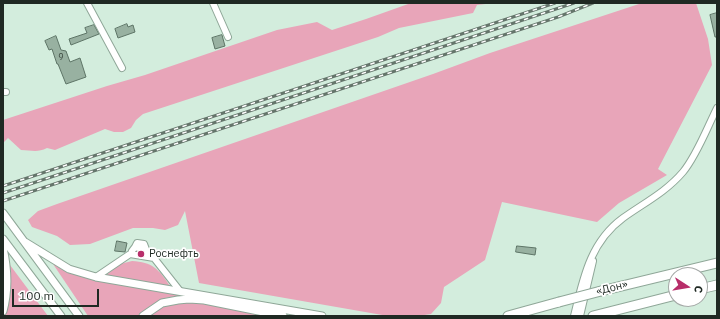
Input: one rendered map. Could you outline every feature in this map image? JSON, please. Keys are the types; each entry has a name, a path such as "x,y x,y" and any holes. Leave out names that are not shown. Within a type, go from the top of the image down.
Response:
{"highway":[{"name":"«Дон»","path":"508,316 601,291 717,263"},
{"name":"«Дон»","path":"593,316 668,297"}],"main road":[{"path":"3,213 79,316"},
{"path":"3,239 61,316"},
{"path":"25,242 69,269 96,277 322,316"},
{"path":"3,248 8,280 8,292 3,311"},
{"path":"143,316 162,303 189,299 225,304 283,316"}],"street":[{"path":"87,3 122,68"},
{"path":"213,3 228,37"},
{"path":"574,316 589,262 601,241 616,224 657,196 684,171 717,108"},
{"path":"580,316 591,268 601,241"},
{"path":"96,277 132,251 137,243 144,244 180,291"},
{"path":"132,251 151,255"}],"shaded area":[{"path":"411,3 494,3 477,5 473,13 399,28 378,37 143,114 136,120 131,128 123,132 114,132 105,129 55,150 47,148 37,151 21,150 8,138 3,143 3,120 145,75 277,30 317,22 332,30"},
{"path":"642,3 696,3 708,39 712,65 658,169 667,175 619,203 597,222 502,202 485,260 444,287 441,303 431,314 418,316 388,316 199,283 185,211 178,225 165,230 153,228 133,228 90,244 70,245 57,236 32,227 28,220 38,211 57,204 490,53"},
{"path":"132,261 150,265 162,275 170,286 106,275 120,264"},
{"path":"53,264 63,270 94,279 183,296 165,298 150,306 138,316 88,316"},
{"path":"10,265 48,316 4,316 10,291"},
{"path":"183,302 213,305 274,316 147,316 161,307"}],"building":[{"path":"717,13 717,37 715,37 710,15"},
{"path":"127,24 128,27 133,25 135,32 118,38 115,29"},
{"path":"94,25 99,34 71,45 69,39 87,33 85,28"},
{"path":"222,35 225,46 215,49 212,38"},
{"path":"56,36 61,50 66,51 70,62 80,58 86,77 66,84 52,49 49,50 45,41"},
{"path":"117,241 127,243 125,252 115,251"},
{"path":"517,246 536,248 535,255 516,252"}],"railway":[{"path":"3,186 555,3"},
{"path":"3,193 574,3"},
{"path":"3,201 558,17 593,3"}],"place":[{"name":"Роснефть","path":"141,254"}]}
